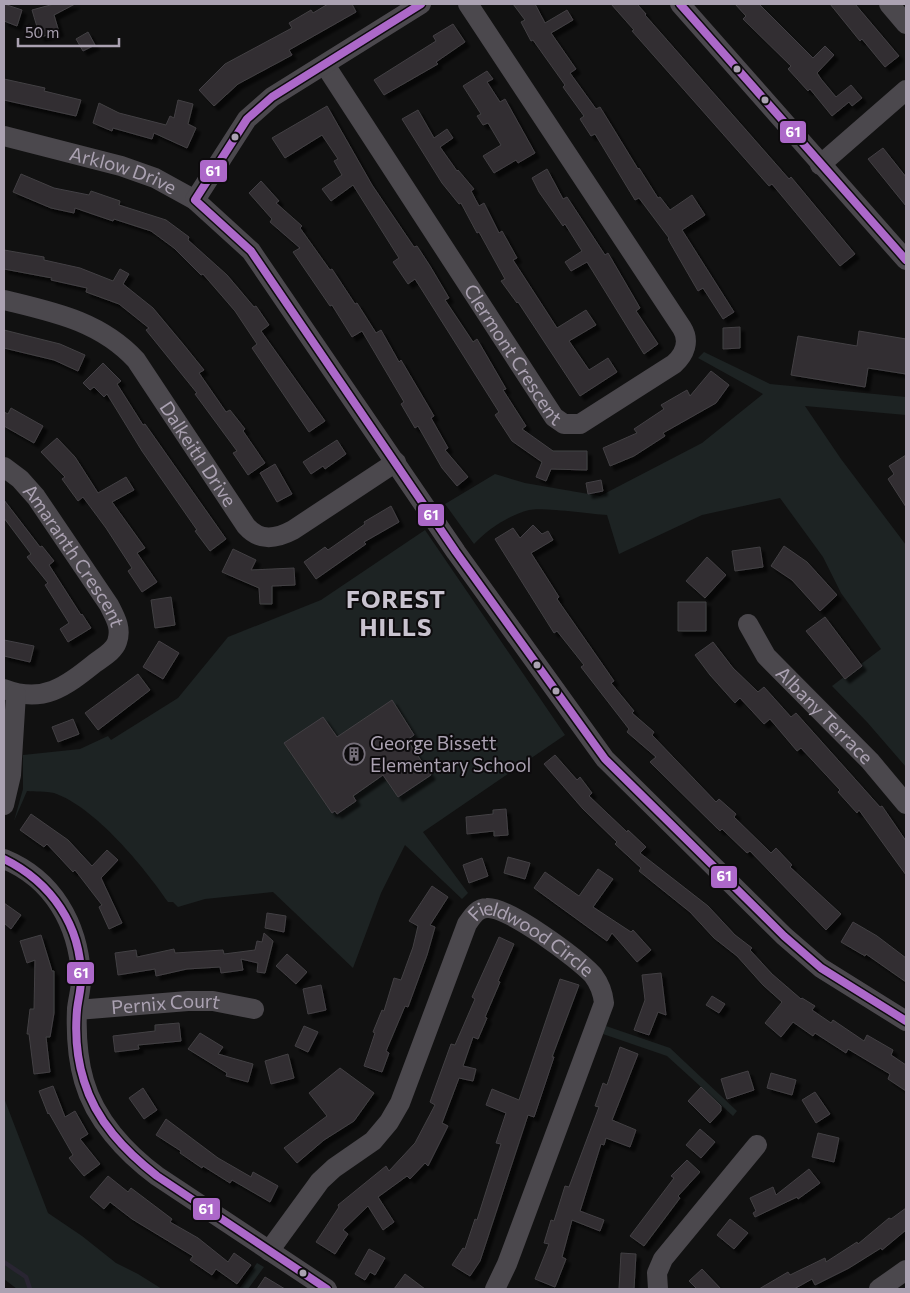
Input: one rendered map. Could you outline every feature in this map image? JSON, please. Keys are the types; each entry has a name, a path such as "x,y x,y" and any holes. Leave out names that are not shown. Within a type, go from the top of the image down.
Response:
{"street":[{"path":"196,200 247,119 272,97 421,4"},
{"name":"Clermont Crescent","path":"326,65 554,417 564,424 580,424 674,364 684,352 686,338 682,328 468,4"},
{"path":"680,4 820,165 906,260"},
{"path":"888,4 906,24"},
{"path":"820,165 906,90"},
{"name":"Arklow Drive","path":"4,136 121,166 155,178 196,200 251,251 456,552 605,759 777,929 821,968 906,1021"},
{"name":"Dalkeith Drive","path":"4,300 79,320 97,328 121,344 136,360 246,526 254,534 263,537 278,537 293,530 396,462"},
{"name":"Amaranth Crescent","path":"4,467 20,479 36,497 109,605 116,617 119,631 114,648 65,685 52,692 37,695 10,691"},
{"name":"Albany Terrace","path":"748,624 766,656 870,761 906,804"},
{"path":"4,805 11,775 10,691"},
{"path":"4,859 19,865 59,902 75,932 82,977 77,1010 80,1064 84,1082 94,1105 118,1140 140,1163 157,1176 327,1289"},
{"name":"Fieldwood Circle","path":"269,1251 320,1181 334,1168 373,1141 389,1122 400,1103 468,924 478,911 488,908 496,909 506,913 546,938 589,972 599,984 604,1003 507,1264 495,1289"},
{"name":"Pernix Court","path":"77,1010 188,1001 213,1002 254,1009"},
{"path":"658,1289 657,1274 663,1259 757,1145"},
{"path":"879,1289 906,1270"}],"shaded area":[{"path":"704,352 770,384 906,397 906,415 805,406 841,459 906,545 906,767 867,722 832,686 881,649 841,593 823,557 780,498 702,515 619,554 607,515 555,510 529,510 499,523 474,544 445,504 495,474 525,483 600,496 702,443 763,394 698,358"},
{"path":"425,530 565,735 423,832 468,893 462,899 405,845 381,893 353,968 273,892 205,899 178,907 173,902 168,902 146,872 102,824 70,800 54,793 27,791 14,821 23,789 23,755 80,749 108,736 111,740 178,698 228,637 321,600"},
{"path":"606,1026 670,1048 737,1111 733,1116 667,1056 603,1034"},
{"path":"4,1098 48,1213 82,1236 116,1263 162,1289 17,1289 4,1279"},
{"path":"257,1263 264,1267 248,1289 239,1289"}],"building":[{"path":"4,4 22,10 17,26 4,21"},
{"path":"54,4 75,4 54,15 59,32 40,37 32,10"},
{"path":"328,4 352,4 356,12 289,50 292,55 238,84 214,106 199,90 225,64 292,28 289,23 311,10 313,13"},
{"path":"513,4 535,4 545,23 567,10 573,20 551,33 576,69 570,73 596,109 600,107 638,169 658,198 660,197 670,210 692,195 705,215 682,230 734,312 723,319 703,288 698,291 669,238 639,198 635,200 595,134 591,136 580,119 584,116 563,87 565,85 533,40 531,41 521,22 525,20"},
{"path":"611,4 637,4 789,179 791,177 855,254 840,266 772,184 769,186 632,31 634,30"},
{"path":"735,4 759,4 813,58 825,46 834,55 817,73 821,79 836,97 851,85 862,98 852,106 849,102 832,116 810,89 808,91 788,69 791,66 743,19 746,16"},
{"path":"830,4 855,4 899,56 885,67 862,39 860,41"},
{"path":"453,24 465,42 436,62 438,64 384,95 374,80 436,41 433,36"},
{"path":"88,32 95,45 83,51 76,39"},
{"path":"487,71 493,79 487,82 500,102 505,99 535,153 518,163 516,160 494,173 483,156 501,145 488,123 483,125 477,116 481,114 463,86"},
{"path":"4,79 45,88 44,91 81,100 76,116 4,100"},
{"path":"178,100 193,104 188,124 196,128 187,148 154,133 152,139 113,128 112,131 93,123 99,103 119,113 166,125 170,116 174,118"},
{"path":"327,106 372,185 414,247 417,246 430,266 449,298 445,300 473,342 477,339 506,389 503,390 526,426 522,429 553,451 587,451 587,470 551,469 546,481 536,477 542,462 512,441 495,415 499,412 415,279 408,284 393,262 399,258 353,185 331,201 322,189 342,175 334,161 338,159 322,135 285,158 272,138"},
{"path":"418,110 434,138 447,129 453,138 440,147 457,171 474,189 471,191 479,206 484,203 499,233 502,231 517,258 513,260 557,328 586,310 596,325 569,341 589,370 608,358 617,372 580,396 518,302 501,281 505,279 479,232 477,233 461,203 459,204 442,183 402,119"},
{"path":"883,148 906,177 906,206 868,159"},
{"path":"547,169 563,199 567,197 605,255 608,253 640,308 636,311 658,344 644,354 587,262 571,271 565,262 582,251 565,224 563,226 539,192 532,178"},
{"path":"21,174 54,188 89,195 91,191 120,201 119,205 166,220 189,237 188,240 227,275 254,307 256,306 269,325 261,331 325,421 309,432 252,348 257,344 235,311 203,274 201,275 174,248 151,231 75,208 74,213 51,208 13,192"},
{"path":"261,181 279,201 276,203 302,226 300,228 330,270 332,269 355,304 357,303 376,333 381,330 399,362 401,360 434,416 431,418 448,448 445,450 468,477 457,486 442,468 418,426 415,428 401,404 404,402 362,331 352,337 332,305 330,306 293,252 300,248 270,222 272,219 249,193"},
{"path":"4,250 44,257 44,260 80,268 113,281 120,269 129,274 123,284 153,308 204,370 199,373 226,412 230,410 245,429 243,431 265,463 248,475 233,453 237,451 195,394 197,393 146,330 149,328 119,304 86,292 87,288 51,280 52,278 4,269"},
{"path":"740,327 740,348 723,349 723,328"},
{"path":"4,330 60,344 85,355 78,371 54,360 4,348"},
{"path":"859,331 906,339 906,374 868,368 865,387 791,375 798,336 857,346"},
{"path":"103,363 121,381 117,384 143,425 145,424 226,539 210,551 142,451 107,394 104,397 94,387 90,390 83,383"},
{"path":"711,371 729,385 716,403 663,433 665,436 634,456 610,466 603,448 637,433 634,429 664,409 661,405 687,390 690,396"},
{"path":"11,408 43,426 34,443 4,426 4,412 8,414"},
{"path":"57,438 75,457 98,493 126,477 134,490 112,502 145,548 137,553 157,582 142,592 128,571 132,568 106,528 83,497 78,501 62,479 65,477 41,452"},
{"path":"337,440 346,454 325,469 323,466 311,474 303,462"},
{"path":"906,455 906,507 888,479 894,474 889,466"},
{"path":"275,464 292,494 277,502 260,473"},
{"path":"601,480 603,491 588,494 586,483"},
{"path":"4,500 40,547 42,546 54,561 49,565 91,628 68,642 60,629 69,623 45,585 48,583 27,557 31,554 4,518"},
{"path":"391,506 399,522 364,542 366,544 316,579 304,562 325,547 328,550 365,524 364,522"},
{"path":"533,525 542,534 548,531 553,540 531,553 559,597 557,599 614,681 611,683 634,711 632,713 654,732 652,735 716,802 719,799 736,814 734,817 771,853 776,848 792,865 790,867 841,914 826,930 750,851 747,853 722,829 720,831 650,762 656,757 627,732 629,729 581,667 584,665 557,631 554,633 495,539 513,528 520,538"},
{"path":"784,546 807,562 837,595 820,611 792,580 771,566"},
{"path":"760,547 763,567 735,571 732,551"},
{"path":"233,549 256,560 251,570 294,568 295,585 272,586 272,604 260,604 259,588 222,572"},
{"path":"707,557 726,575 705,598 686,581"},
{"path":"171,597 175,625 155,628 151,600"},
{"path":"678,602 706,602 706,631 678,631"},
{"path":"825,617 862,666 845,679 806,631"},
{"path":"4,640 34,646 30,662 4,656"},
{"path":"159,641 179,653 163,679 143,667"},
{"path":"713,642 733,668 758,692 764,687 791,717 796,713 880,807 882,806 906,841 906,875 859,810 857,813 838,792 840,790 801,748 797,751 770,719 764,724 740,698 735,703 710,675 695,655"},
{"path":"138,674 150,690 98,730 85,713"},
{"name":"George Bissett Elementary School","path":"392,700 414,735 407,740 431,775 398,797 383,775 353,796 356,801 337,814 335,811 332,813 284,743 323,717 337,737"},
{"path":"73,719 79,734 58,742 52,727"},
{"path":"555,755 577,780 580,777 592,793 589,796 646,847 640,853 708,906 735,935 752,948 750,950 772,974 801,999 815,1006 812,1010 831,1023 833,1020 864,1041 867,1035 893,1050 891,1055 906,1065 906,1091 888,1079 890,1074 848,1049 846,1053 815,1033 813,1036 793,1022 781,1037 765,1023 782,1002 763,985 737,956 714,938 690,912 639,871 641,868 615,844 617,842 583,809 544,764"},
{"path":"506,809 508,835 494,836 494,831 467,834 466,817 493,814 493,810"},
{"path":"31,814 68,840 92,866 107,850 118,860 101,878 122,923 109,929 99,907 102,905 75,870 73,872 47,844 44,847 20,830"},
{"path":"508,857 530,863 525,879 504,873"},
{"path":"482,858 488,876 469,883 463,865"},
{"path":"598,869 613,879 593,907 631,932 633,930 651,950 637,962 612,933 607,941 534,888 545,872 579,896"},
{"path":"432,886 448,897 430,925 435,927 427,955 408,1007 405,1006 386,1051 389,1053 382,1072 364,1066 375,1033 373,1032 382,1010 384,1011 394,978 401,980 413,947 418,926 409,921"},
{"path":"4,903 21,915 11,929 4,923"},
{"path":"267,913 286,916 284,932 265,928"},
{"path":"853,922 877,936 906,958 906,982 866,954 865,956 841,942"},
{"path":"264,933 273,941 265,973 257,972 258,963 241,959 243,970 221,973 220,967 187,969 156,976 155,969 118,975 115,953 136,950 137,957 174,949 175,953 223,950 224,954 255,950 257,941 262,942"},
{"path":"41,935 52,971 54,971 54,1013 50,1037 46,1037 50,1072 34,1074 29,1034 27,1034 30,1009 34,1009 35,960 27,963 20,941"},
{"path":"499,937 514,944 498,981 500,982 485,1017 487,1018 478,1039 473,1037 463,1066 476,1069 473,1081 459,1078 442,1123 448,1126 428,1166 425,1163 410,1179 407,1176 378,1197 394,1222 383,1230 368,1206 343,1230 348,1234 335,1254 316,1242 339,1207 338,1205 386,1166 389,1171 415,1143 435,1105 430,1102 451,1044 455,1045 475,999 472,997"},
{"path":"287,954 307,972 296,984 276,966"},
{"path":"661,973 666,1015 658,1012 649,1035 634,1030 645,1000 642,975"},
{"path":"560,979 579,985 552,1057 554,1057 534,1117 528,1115 480,1261 470,1276 452,1265 463,1248 465,1249 475,1219 477,1220 501,1144 496,1143 506,1113 486,1105 492,1089 519,1100"},
{"path":"321,985 326,1010 308,1014 303,989"},
{"path":"712,996 725,1004 719,1013 706,1005"},
{"path":"179,1023 181,1041 138,1045 139,1049 115,1052 113,1036 155,1031 155,1025"},
{"path":"304,1026 318,1032 308,1052 295,1046"},
{"path":"200,1033 223,1047 218,1054 253,1064 248,1082 226,1076 227,1073 188,1049"},
{"path":"620,1047 638,1054 612,1120 636,1130 630,1147 606,1138 604,1145 601,1144 580,1211 604,1220 600,1231 572,1220 562,1257 566,1259 555,1287 535,1279 549,1244 544,1243 551,1220 554,1221 565,1186 569,1187 599,1107 595,1106 603,1083 607,1085"},
{"path":"288,1054 294,1078 271,1084 265,1061"},
{"path":"340,1068 374,1093 354,1121 324,1140 297,1163 284,1148 327,1116 309,1093"},
{"path":"748,1071 754,1090 727,1099 721,1079"},
{"path":"771,1073 796,1080 792,1095 767,1088"},
{"path":"53,1086 65,1117 75,1111 88,1134 80,1139 100,1164 84,1176 69,1158 73,1155 48,1114 39,1091"},
{"path":"701,1087 721,1106 721,1111 710,1123 688,1101"},
{"path":"143,1088 157,1110 144,1119 129,1098"},
{"path":"815,1092 830,1114 816,1123 802,1100"},
{"path":"166,1119 218,1158 251,1177 253,1172 278,1186 270,1202 232,1180 230,1183 203,1166 202,1168 180,1153 181,1151 156,1135"},
{"path":"700,1129 715,1142 701,1158 686,1145"},
{"path":"818,1133 839,1138 834,1162 812,1157"},
{"path":"687,1160 700,1172 678,1196 680,1198 644,1246 630,1236 674,1178 671,1176"},
{"path":"809,1169 820,1183 798,1199 797,1197 755,1217 753,1213 756,1211 750,1198 773,1187 776,1195"},
{"path":"108,1176 128,1192 131,1188 172,1219 170,1222 198,1238 228,1262 234,1253 251,1265 237,1284 216,1269 212,1275 190,1260 193,1256 132,1219 110,1202 104,1209 90,1197"},
{"path":"906,1208 906,1230 882,1250 881,1248 849,1268 815,1285 812,1279 794,1289 759,1289 788,1272 790,1275 825,1258 826,1262 857,1242 858,1244 889,1218 891,1219"},
{"path":"730,1219 748,1233 734,1249 717,1235"},
{"path":"369,1249 385,1258 375,1275 370,1272 365,1280 355,1274"},
{"path":"621,1253 636,1254 634,1289 619,1289"},
{"path":"702,1269 721,1289 697,1289 689,1281"},
{"path":"405,1274 425,1289 394,1289"},
{"path":"265,1277 285,1289 257,1289"}],"waterway":[{"path":"4,1262 26,1277 30,1289"}],"transit line":[{"name":"61","path":"421,4 272,97 247,119 195,200 251,251 456,552 605,759 784,936 821,968 906,1021"},
{"name":"61","path":"680,4 906,260"},
{"name":"61","path":"4,859 36,880 49,893 69,924 80,960 81,984 76,1028 80,1064 89,1096 113,1134 123,1146 157,1176 327,1289"}],"place":[{"name":"George Bissett Elementary School","path":"354,754"}],"district":[{"name":"FOREST HILLS","path":"396,614"}]}
